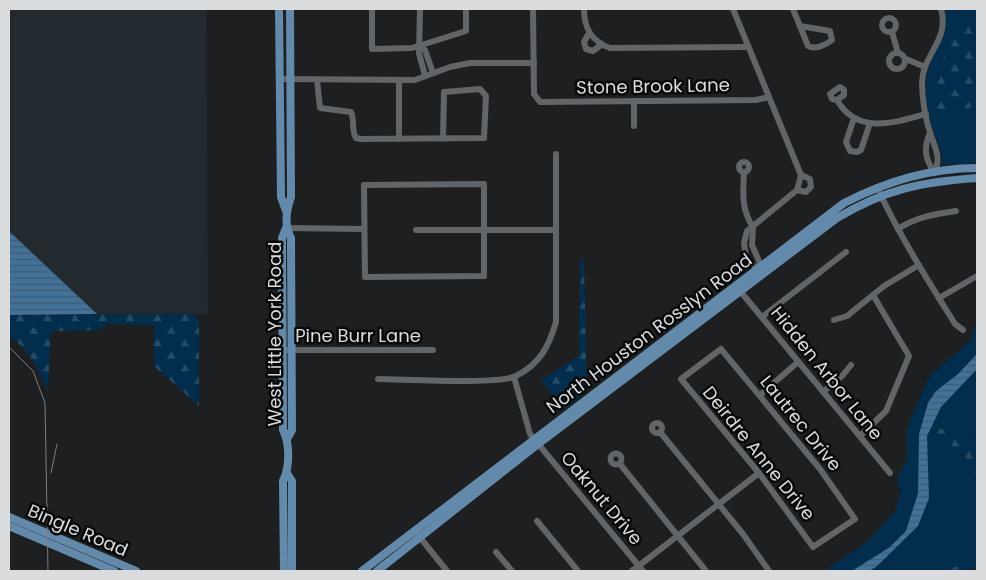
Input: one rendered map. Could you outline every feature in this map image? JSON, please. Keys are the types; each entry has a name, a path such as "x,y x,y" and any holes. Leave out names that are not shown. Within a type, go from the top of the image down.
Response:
{"main road":[{"name":"West Little York Road","path":"280,9 281,197 286,210 286,228 282,238 283,430 287,439 287,473 284,481 288,504 292,571"},
{"name":"West Little York Road","path":"286,210 291,197 290,9"},
{"name":"North Houston Rosslyn Road","path":"362,571 414,530 471,492 595,398 643,361 662,341 741,292 822,230 862,203 937,177 977,168"},
{"name":"North Houston Rosslyn Road","path":"643,361 665,349 759,268 844,203 877,187 907,178 977,178"},
{"path":"816,224 822,230"},
{"name":"West Little York Road","path":"286,228 291,238 292,430 287,439"},
{"path":"282,280 291,279"},
{"path":"662,341 665,349"},
{"name":"North Houston Rosslyn Road","path":"376,571 420,538 471,492"},
{"name":"West Little York Road","path":"284,571 288,504"},
{"name":"Bingle Road","path":"9,517 20,525 91,562 114,571"},
{"name":"Bingle Road","path":"9,526 20,525 136,571"},
{"path":"91,562 94,553"}],"street":[{"path":"372,9 372,48 420,46 466,31 466,9"},
{"path":"420,9 419,53 425,76"},
{"path":"280,79 415,80 470,63 534,63 533,9"},
{"path":"584,9 584,21 589,33 601,45 618,50 748,47"},
{"path":"733,9 801,175 797,190 752,227"},
{"path":"793,9 800,26 810,48 815,48 832,40 830,30 800,26"},
{"path":"937,177 938,150 930,133 922,84 925,67 941,36 943,22 941,9"},
{"path":"892,32 898,53 906,59 925,67"},
{"path":"589,33 584,42 586,49 593,51 601,45"},
{"path":"420,46 425,50 433,73"},
{"path":"898,53 889,59 893,68 900,68 906,59"},
{"name":"Stone Brook Lane","path":"534,63 534,94 537,100 545,102 756,100 769,97"},
{"path":"317,80 320,108 351,112 356,138 478,140 484,138 486,96 484,91 480,89 444,92 443,138"},
{"path":"399,80 399,139"},
{"path":"837,100 843,110 854,118 870,123 896,122 926,114"},
{"path":"634,101 634,126"},
{"path":"854,118 846,142 848,148 853,152 861,150 870,123"},
{"path":"930,133 925,151 928,164 937,177"},
{"path":"378,378 495,380 514,377 530,367 544,354 551,340 556,322 556,154"},
{"path":"744,172 744,213 752,227 752,245 759,268 764,274"},
{"path":"797,190 806,192 811,187 810,179 801,175"},
{"path":"484,184 484,230 484,276 365,277 364,185 484,184"},
{"path":"877,187 919,265 955,324 963,330"},
{"path":"898,229 908,222 931,214 956,211"},
{"path":"286,228 364,229"},
{"path":"416,230 556,230"},
{"path":"762,317 846,252"},
{"path":"834,320 847,316 873,295 919,265"},
{"path":"939,298 977,276"},
{"name":"Hidden Arbor Lane","path":"741,292 890,473"},
{"path":"860,436 886,411 909,356 873,295"},
{"name":"Lautrec Drive","path":"681,379 721,349 820,469 855,519 813,547"},
{"name":"Pine Burr Lane","path":"282,350 433,350"},
{"path":"760,395 798,362"},
{"path":"823,392 843,375 851,365"},
{"name":"Oaknut Drive","path":"514,377 530,434 641,569"},
{"name":"Deirdre Anne Drive","path":"681,379 759,473 813,547"},
{"path":"660,432 720,505 769,571"},
{"path":"620,464 679,535 706,571"},
{"path":"632,571 641,569 679,535 759,473"},
{"path":"537,521 578,571"},
{"path":"414,530 447,571"},
{"path":"496,552 512,571"}],"shaded area":[{"path":"9,9 206,9 208,314 97,314 9,231"},
{"path":"9,231 97,314 9,315"},
{"path":"977,354 977,369 941,407 927,436 929,498 918,526 876,567 869,571 852,571 890,547 906,531 918,493 919,434 928,403 936,391 958,374"}],"green space":[{"path":"949,9 977,9 977,163 942,164 940,149 928,110 926,81 931,63 945,31 945,12"},
{"path":"969,16 976,19 970,31 977,35 977,103 956,115 945,116 935,106 932,95 934,81 957,29 959,19"},
{"path":"580,260 584,260 587,391 564,410 541,380 579,356"},
{"path":"191,314 199,320 199,406 154,366 154,325 107,324 100,330 51,331 48,391 28,353 9,336 9,315"},
{"path":"977,323 977,437 967,438 947,428 954,443 969,463 965,469 972,482 977,485 977,556 946,571 824,571 867,542 895,511 901,489 897,486 899,473 907,460 907,428 930,375 969,342"},
{"path":"948,428 967,438 977,437 977,485 972,482 965,469 969,463 963,454 954,452 951,443 937,435 939,429"},
{"path":"977,556 977,566 968,571 946,571"}],"railway":[{"path":"9,347 33,371 45,403 48,571"},
{"path":"51,473 57,444"}]}
